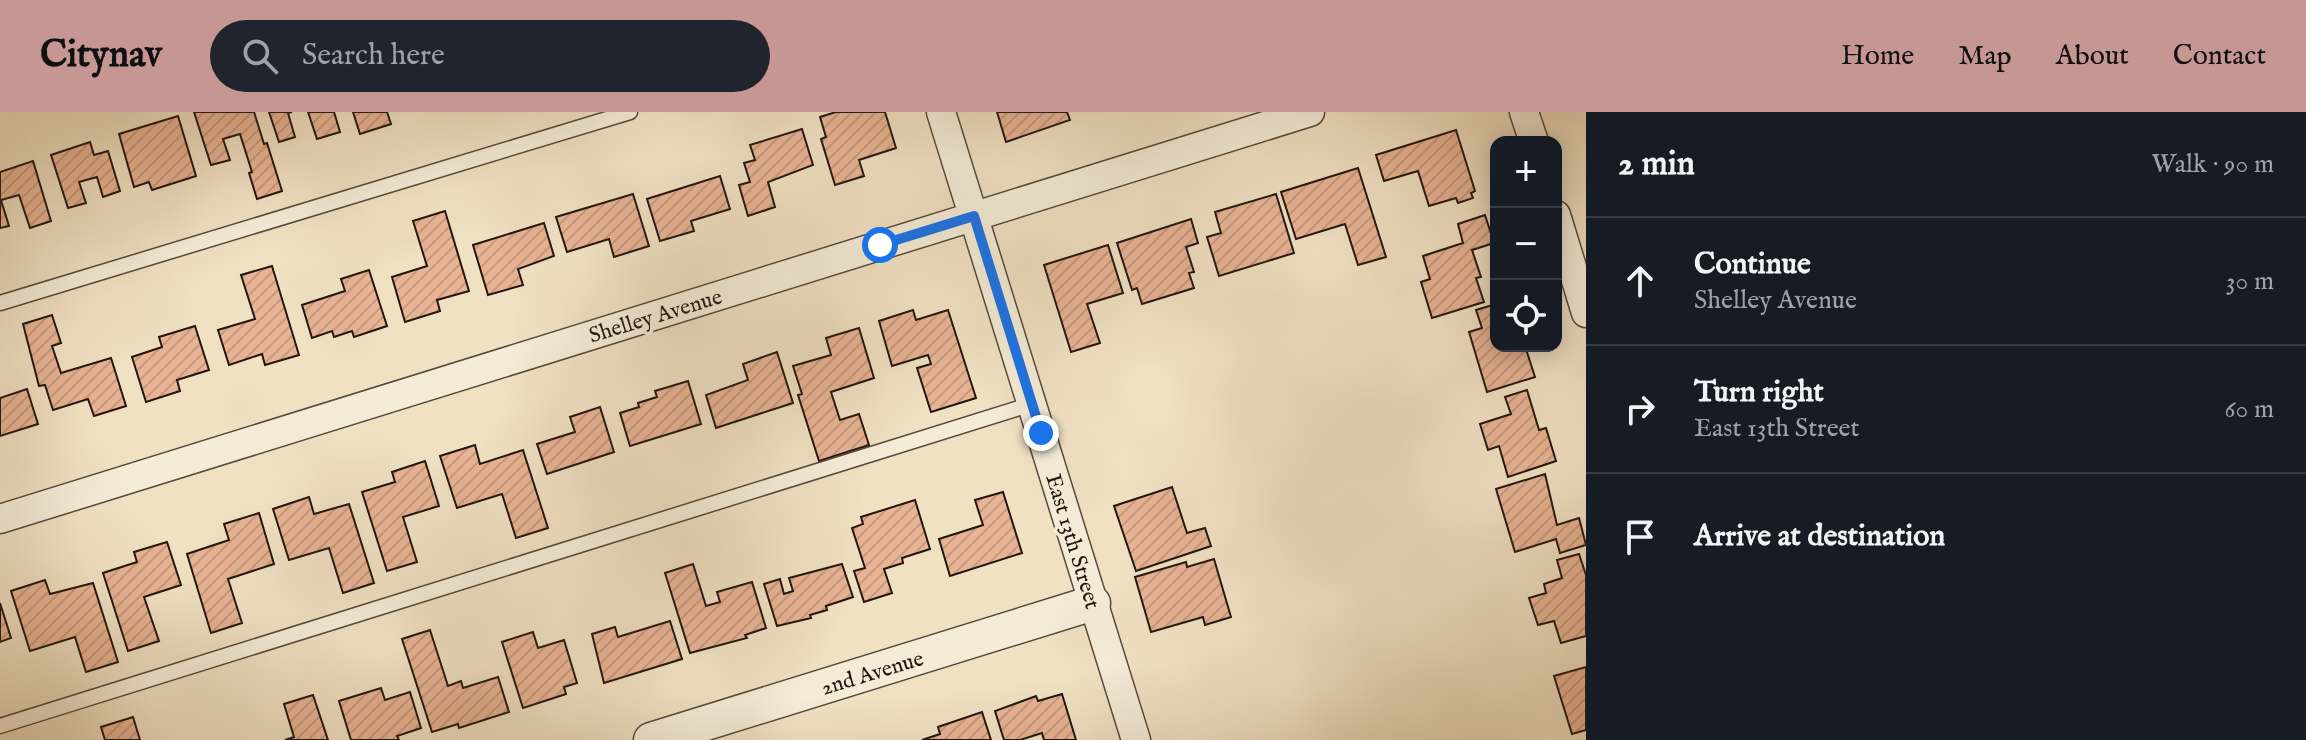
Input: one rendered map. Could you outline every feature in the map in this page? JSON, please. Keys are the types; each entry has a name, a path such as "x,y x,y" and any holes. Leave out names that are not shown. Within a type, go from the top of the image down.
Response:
{"street":[{"name":"East 13th Street","path":"941,112 1136,740"},
{"name":"Shelley Avenue","path":"0,519 1310,112"},
{"path":"1524,112 1532,136"},
{"path":"1562,235 1586,313"},
{"name":"2nd Avenue","path":"651,740 1093,603"}],"lane":[{"path":"0,303 630,112"},
{"path":"0,726 1032,404"}],"building":[{"path":"194,112 254,112 282,191 257,199 240,134 223,139 230,160 211,165"},
{"path":"269,112 292,112 288,113 295,137 279,142"},
{"path":"308,112 334,112 340,132 317,139"},
{"path":"353,112 387,112 391,124 360,134"},
{"path":"836,112 885,112 896,148 859,160 864,176 835,185 821,139 826,137 820,117"},
{"path":"997,112 1067,112 1070,120 1006,142"},
{"path":"178,116 196,176 152,190 149,182 134,187 119,134"},
{"path":"802,129 813,165 768,182 775,207 748,216 739,185 750,182 744,163 755,160 750,145"},
{"path":"1456,130 1475,191 1471,193 1473,198 1458,203 1456,198 1429,206 1418,171 1384,181 1376,155"},
{"path":"90,142 94,155 108,151 120,191 103,197 97,177 79,182 86,203 68,208 51,155"},
{"path":"33,161 51,221 30,228 19,195 1,200 9,226 0,228 0,172"},
{"path":"1358,168 1386,257 1358,265 1345,224 1296,239 1281,192"},
{"path":"720,176 730,209 691,221 694,231 660,241 647,199"},
{"path":"633,194 649,246 614,257 609,239 567,252 556,217"},
{"path":"1276,194 1294,253 1219,276 1207,237 1221,233 1215,212"},
{"path":"445,211 469,291 437,300 440,311 405,322 392,277 427,266 413,221"},
{"path":"1485,215 1490,244 1472,250 1481,277 1476,278 1484,302 1432,318 1421,282 1430,279 1423,256 1463,243 1458,224"},
{"path":"1191,219 1198,243 1186,247 1194,272 1189,273 1194,288 1142,304 1137,288 1132,290 1117,243"},
{"path":"544,223 554,256 518,269 523,285 488,295 473,245"},
{"path":"1108,245 1123,293 1087,304 1100,343 1071,352 1044,265"},
{"path":"272,266 299,355 265,365 262,354 229,365 218,330 255,319 241,275"},
{"path":"369,270 387,326 354,337 352,331 334,337 332,331 312,338 302,305 345,291 341,279"},
{"path":"1490,306 1490,352 1527,352 1535,377 1487,392 1469,332 1482,328 1476,310"},
{"path":"913,310 916,320 948,310 976,398 931,412 917,368 931,364 928,355 892,366 879,321"},
{"path":"52,315 61,343 52,346 61,373 111,358 126,406 94,416 88,399 53,410 45,385 39,386 23,324"},
{"path":"195,326 209,370 177,380 180,391 146,402 132,357 162,347 159,337"},
{"path":"859,328 874,378 831,392 840,420 859,414 869,445 819,461 798,395 802,394 793,366 831,355 826,338"},
{"path":"777,352 793,403 716,428 706,395 748,380 743,364"},
{"path":"688,381 701,424 630,446 620,413 657,397 655,391"},
{"path":"27,389 38,424 0,436 0,398"},
{"path":"1527,390 1539,430 1546,428 1556,461 1508,477 1499,446 1488,450 1480,424 1511,414 1505,397"},
{"path":"600,407 614,452 547,474 537,444 575,432 570,417"},
{"path":"475,445 480,464 523,450 548,528 516,538 502,494 457,508 440,456"},
{"path":"425,461 439,506 403,517 417,562 387,571 362,492 395,482 392,472"},
{"path":"1545,474 1557,525 1579,518 1586,545 1560,553 1556,539 1515,552 1496,489"},
{"path":"1172,487 1187,533 1205,528 1211,546 1136,571 1114,506"},
{"path":"1003,492 1022,553 950,576 939,539 983,525 975,500"},
{"path":"309,497 314,514 349,504 374,583 343,593 329,548 289,560 273,509"},
{"path":"915,500 930,549 902,558 903,563 884,569 892,593 864,602 854,571 865,568 852,528 863,524 861,517"},
{"path":"259,513 274,564 228,579 242,623 211,633 187,554 229,540 224,524"},
{"path":"167,542 181,585 144,597 159,641 128,651 103,573 137,562 134,552"},
{"path":"1579,554 1586,575 1586,636 1561,643 1554,621 1538,625 1529,598 1546,593 1544,584 1562,578 1557,560"},
{"path":"1214,559 1231,617 1205,625 1203,617 1151,632 1135,577 1186,562 1187,567"},
{"path":"693,564 706,606 720,602 717,592 752,582 766,628 745,635 747,638 690,653 665,573"},
{"path":"842,564 853,597 826,606 827,610 810,615 811,618 777,626 764,584 780,579 784,594 793,591 789,578"},
{"path":"45,580 50,594 93,583 118,662 86,672 75,637 30,651 11,591"},
{"path":"0,603 11,638 0,642"},
{"path":"670,621 682,659 604,683 592,634 615,627 618,637"},
{"path":"430,630 448,686 461,681 463,688 498,677 509,712 459,728 458,724 432,732 402,639"},
{"path":"533,632 538,648 564,640 577,683 564,687 566,694 523,708 502,642"},
{"path":"1586,667 1586,730 1572,734 1554,676"},
{"path":"381,688 385,700 410,692 421,728 397,736 399,740 351,740 339,701"},
{"path":"1062,694 1076,740 1044,740 1042,733 1020,740 1004,740 995,711 1036,696 1038,701"},
{"path":"313,695 328,740 285,740 294,737 284,704"},
{"path":"982,712 991,740 922,740 940,734 938,727"},
{"path":"133,717 140,740 105,740 101,727"}],"route":[{"path":"880,245 974,216 1041,433"}]}
